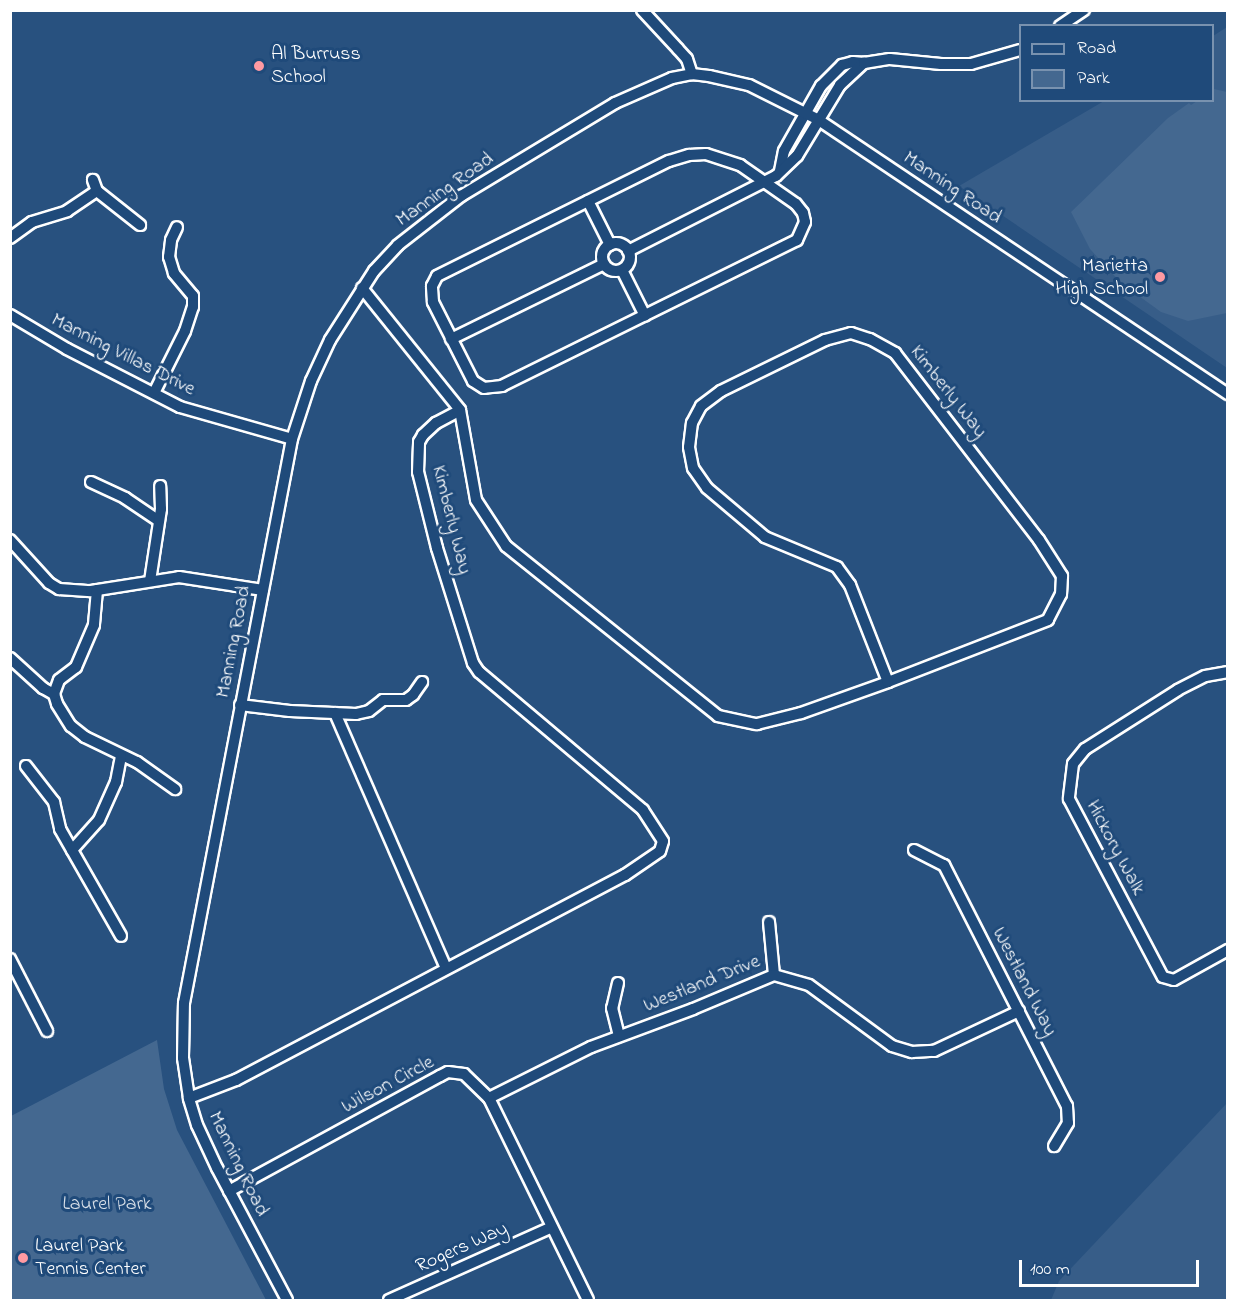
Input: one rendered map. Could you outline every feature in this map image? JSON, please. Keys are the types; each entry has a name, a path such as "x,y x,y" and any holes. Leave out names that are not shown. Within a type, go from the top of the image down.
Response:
{"street":[{"path":"642,10 678,49 692,74"},
{"path":"1063,24 1084,10"},
{"path":"780,171 784,151 816,92 842,65 897,59 941,64 971,64 1019,50"},
{"path":"628,251 766,183 793,161 840,85 864,63"},
{"name":"Manning Road","path":"287,1300 197,1125 189,1098 183,1058 184,1003 292,439 319,363 362,288 398,245 461,196 638,91 672,78 692,74 749,85 817,119 1227,394"},
{"path":"695,154 728,159 789,198 803,213 804,227 797,240 494,388 484,388 473,381 432,298 432,286 437,276 588,201 669,161 695,154"},
{"path":"93,180 97,191 140,225"},
{"path":"10,238 32,222 67,211 97,191"},
{"path":"588,201 610,245"},
{"path":"154,393 194,307 193,296 174,273 169,257 171,240 177,226"},
{"path":"617,243 628,251 630,259 622,270 615,271 604,264 604,251 610,245 617,243"},
{"path":"451,339 604,264"},
{"path":"622,270 645,316"},
{"path":"362,288 460,410"},
{"name":"Manning Villas Drive","path":"10,315 67,349 180,407 292,439"},
{"name":"Kimberly Way","path":"189,1098 236,1080 625,875 660,851 663,841 643,810 479,672 473,663 437,548 418,472 419,442 436,423 460,410 476,500 506,546 718,716 758,724 811,709 888,682 1048,620 1061,594 1062,576 1039,540 895,353 870,339 851,333 825,340 721,391 701,406 692,423 689,447 693,468 707,488 739,516 765,537 806,551 837,567 850,585 888,682"},
{"path":"91,482 125,498 158,520"},
{"path":"150,581 161,509 160,486"},
{"path":"10,540 49,583 59,589 97,590 150,581 193,578 263,590"},
{"path":"54,694 59,680 75,667 94,625 97,590"},
{"path":"10,658 43,688 54,694 71,726 120,756 137,762 175,789"},
{"name":"Hickory Walk","path":"1227,672 1206,676 1178,690 1085,749 1073,764 1069,799 1163,977 1174,980 1227,950"},
{"path":"240,705 290,711 356,714 369,711 382,700 405,700 413,695 422,682"},
{"path":"334,713 446,968"},
{"path":"72,850 99,820 116,782 120,756"},
{"path":"26,766 54,802 60,829 121,936"},
{"name":"Westland Way","path":"914,850 944,865 1067,1106 1068,1123 1054,1146"},
{"path":"769,922 774,975"},
{"path":"10,959 46,1031"},
{"name":"Westland Drive","path":"489,1098 619,1036 693,1009 774,975 809,984 892,1046 912,1052 934,1052 1019,1011"},
{"path":"618,983 612,1008 619,1036"},
{"name":"Wilson Circle","path":"229,1191 448,1072 464,1074 489,1098 550,1228 588,1300"},
{"name":"Rogers Way","path":"389,1300 550,1228"}],"shaded area":[{"name":"Marietta High School","path":"1227,27 1227,368 959,186 1102,102 1214,102 1214,35"},
{"path":"1227,1103 1227,1300 1051,1300 1059,1281"}],"green space":[{"path":"1214,89 1227,92 1227,313 1188,321 1161,312 1121,283 1090,249 1071,212 1168,118 1189,103 1191,105 1196,102 1214,102"},
{"name":"Laurel Park","path":"157,1040 164,1089 177,1130 266,1300 11,1300 11,1116"}],"place":[{"name":"Al Burruss School","path":"259,66"},
{"name":"Marietta High School","path":"1160,277"},
{"name":"Laurel Park Tennis Center","path":"23,1258"}]}
